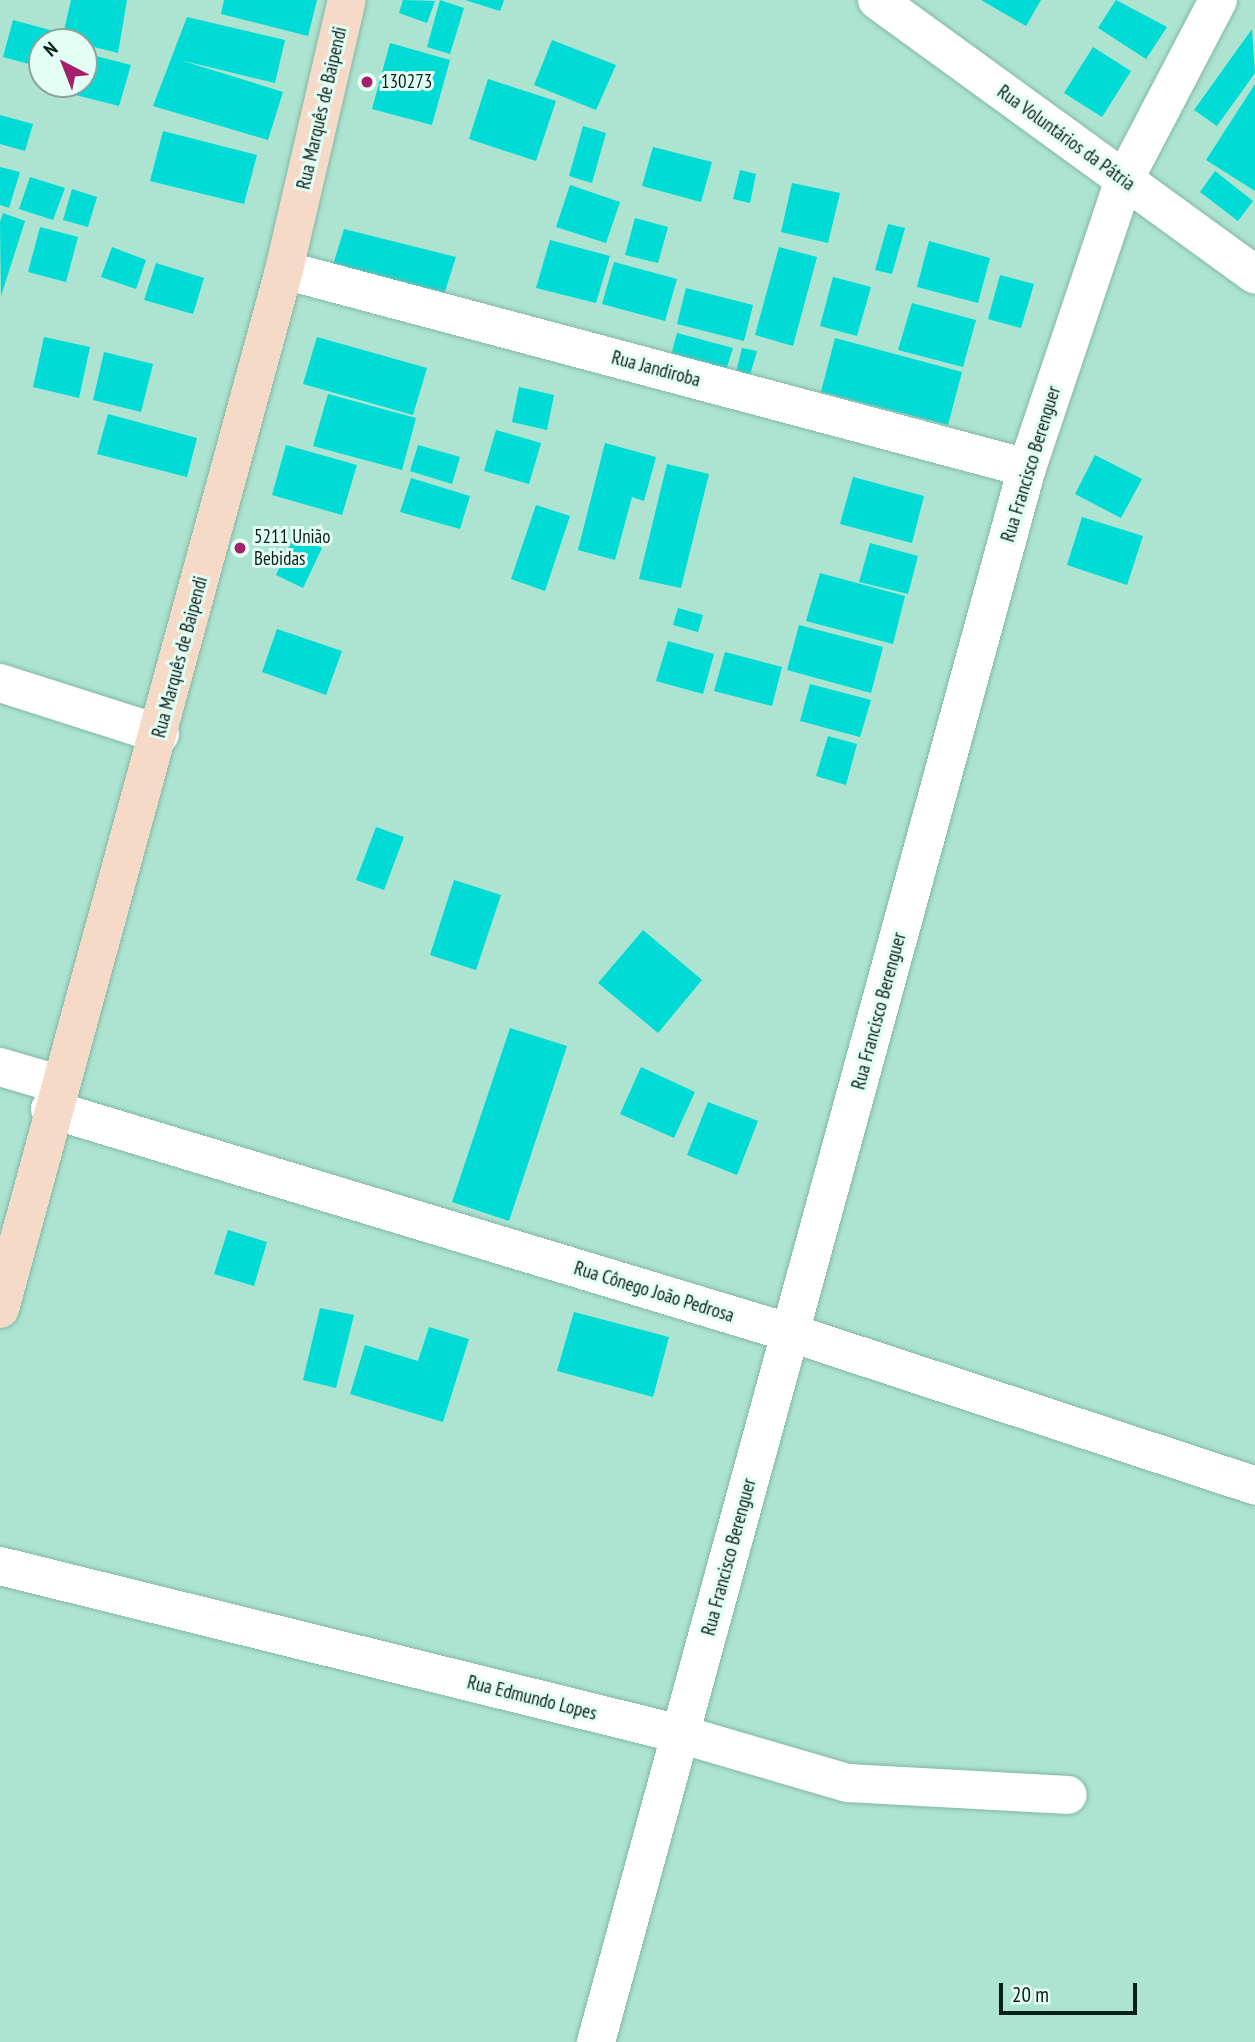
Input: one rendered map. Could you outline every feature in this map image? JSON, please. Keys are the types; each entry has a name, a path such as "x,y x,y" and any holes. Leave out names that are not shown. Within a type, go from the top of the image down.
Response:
{"street":[{"name":"Rua Marquês de Baipendi","path":"1,1301 54,1096 160,734 284,270 347,0"},
{"name":"Rua Voluntários da Pátria","path":"877,0 1255,275"},
{"name":"Rua Francisco Berenguer","path":"596,2042 1027,468 1124,180 1219,0"},
{"name":"Rua Jandiroba","path":"284,270 1027,468"},
{"path":"0,683 160,734"},
{"name":"Rua Cônego João Pedrosa","path":"0,1067 54,1096 791,1333 1255,1486"},
{"name":"Rua Edmundo Lopes","path":"0,1566 680,1734 848,1783 1068,1794"}],"building":[{"path":"71,0 127,0 118,53 98,48 98,28 65,28"},
{"path":"224,0 317,0 308,36 221,14"},
{"path":"403,0 435,1 427,23 399,13"},
{"path":"440,0 464,8 450,54 427,47"},
{"path":"465,0 504,0 500,11"},
{"path":"981,0 1041,0 1026,26"},
{"path":"1116,0 1167,27 1146,59 1098,28"},
{"path":"187,17 285,40 275,83 180,60 283,92 268,140 153,106"},
{"path":"13,20 43,28 28,28 28,64 3,57"},
{"path":"1252,29 1255,73 1217,126 1194,110"},
{"path":"552,40 616,65 596,110 534,85"},
{"path":"390,43 450,60 432,125 372,109"},
{"path":"1093,47 1131,71 1102,117 1064,93"},
{"path":"98,57 131,65 119,106 87,98 98,98"},
{"path":"488,79 556,101 536,161 469,139"},
{"path":"1255,84 1255,191 1206,160"},
{"path":"0,115 33,124 25,151 0,144"},
{"path":"583,126 606,133 592,183 569,176"},
{"path":"163,131 257,155 244,204 150,181"},
{"path":"653,147 712,162 701,202 642,186"},
{"path":"0,167 20,172 9,208 0,205"},
{"path":"740,170 756,174 750,203 733,199"},
{"path":"1215,171 1253,201 1238,221 1200,192"},
{"path":"30,177 65,188 53,220 19,209"},
{"path":"792,183 840,193 828,243 781,232"},
{"path":"570,185 620,202 606,243 556,227"},
{"path":"72,189 97,197 88,227 63,220"},
{"path":"3,213 25,221 1,296 0,222"},
{"path":"635,218 668,227 658,263 625,255"},
{"path":"888,224 905,228 892,274 875,270"},
{"path":"40,227 78,237 66,282 28,272"},
{"path":"344,229 456,257 441,304 333,265"},
{"path":"550,240 610,256 596,303 536,288"},
{"path":"929,241 990,258 978,303 917,287"},
{"path":"112,247 146,260 136,289 101,277"},
{"path":"779,247 817,257 793,346 755,335"},
{"path":"614,262 677,279 665,321 602,304"},
{"path":"156,263 204,278 193,314 144,300"},
{"path":"1000,275 1034,284 1021,328 988,319"},
{"path":"833,277 871,287 857,336 820,326"},
{"path":"686,288 753,305 744,341 677,324"},
{"path":"912,303 976,320 963,367 898,350"},
{"path":"677,333 733,348 726,370 671,355"},
{"path":"44,337 90,347 79,398 33,387"},
{"path":"317,337 427,368 413,415 303,384"},
{"path":"835,338 962,372 948,425 821,392"},
{"path":"742,348 757,351 750,375 736,372"},
{"path":"104,352 153,364 141,412 93,400"},
{"path":"519,387 554,395 547,430 512,422"},
{"path":"328,394 416,418 402,470 313,446"},
{"path":"108,414 197,438 187,477 97,454"},
{"path":"496,430 541,443 529,484 484,471"},
{"path":"605,443 656,457 644,501 632,497 615,560 578,550"},
{"path":"286,445 357,465 342,515 272,495"},
{"path":"418,445 460,457 452,484 410,471"},
{"path":"1095,455 1142,479 1121,518 1075,494"},
{"path":"667,464 709,474 681,588 639,579"},
{"path":"853,477 924,496 912,543 840,524"},
{"path":"411,478 470,496 460,529 400,512"},
{"path":"536,505 570,516 545,591 511,579"},
{"path":"1082,517 1143,536 1127,585 1067,565"},
{"path":"294,536 322,548 303,588 276,575"},
{"path":"870,543 918,556 908,594 859,582"},
{"path":"820,573 905,596 893,644 806,621"},
{"path":"678,608 703,615 698,632 673,625"},
{"path":"799,625 883,647 871,693 787,670"},
{"path":"277,629 342,651 326,695 262,672"},
{"path":"668,641 714,654 703,694 656,681"},
{"path":"725,652 782,667 772,706 714,691"},
{"path":"810,684 871,700 860,737 800,721"},
{"path":"828,736 857,744 846,785 816,776"},
{"path":"376,827 404,837 384,890 356,880"},
{"path":"454,880 501,895 476,970 430,955"},
{"path":"643,930 702,980 658,1033 598,983"},
{"path":"510,1028 567,1046 509,1221 452,1202"},
{"path":"641,1067 695,1092 674,1138 620,1114"},
{"path":"708,1102 758,1121 737,1175 687,1155"},
{"path":"228,1230 267,1242 254,1286 214,1274"},
{"path":"320,1308 354,1315 336,1388 303,1380"},
{"path":"574,1312 669,1337 653,1397 557,1371"},
{"path":"429,1327 469,1339 443,1422 350,1394 365,1345 418,1361"}],"place":[{"name":"130273","path":"367,82"},
{"name":"5211 União Bebidas","path":"240,548"}]}
